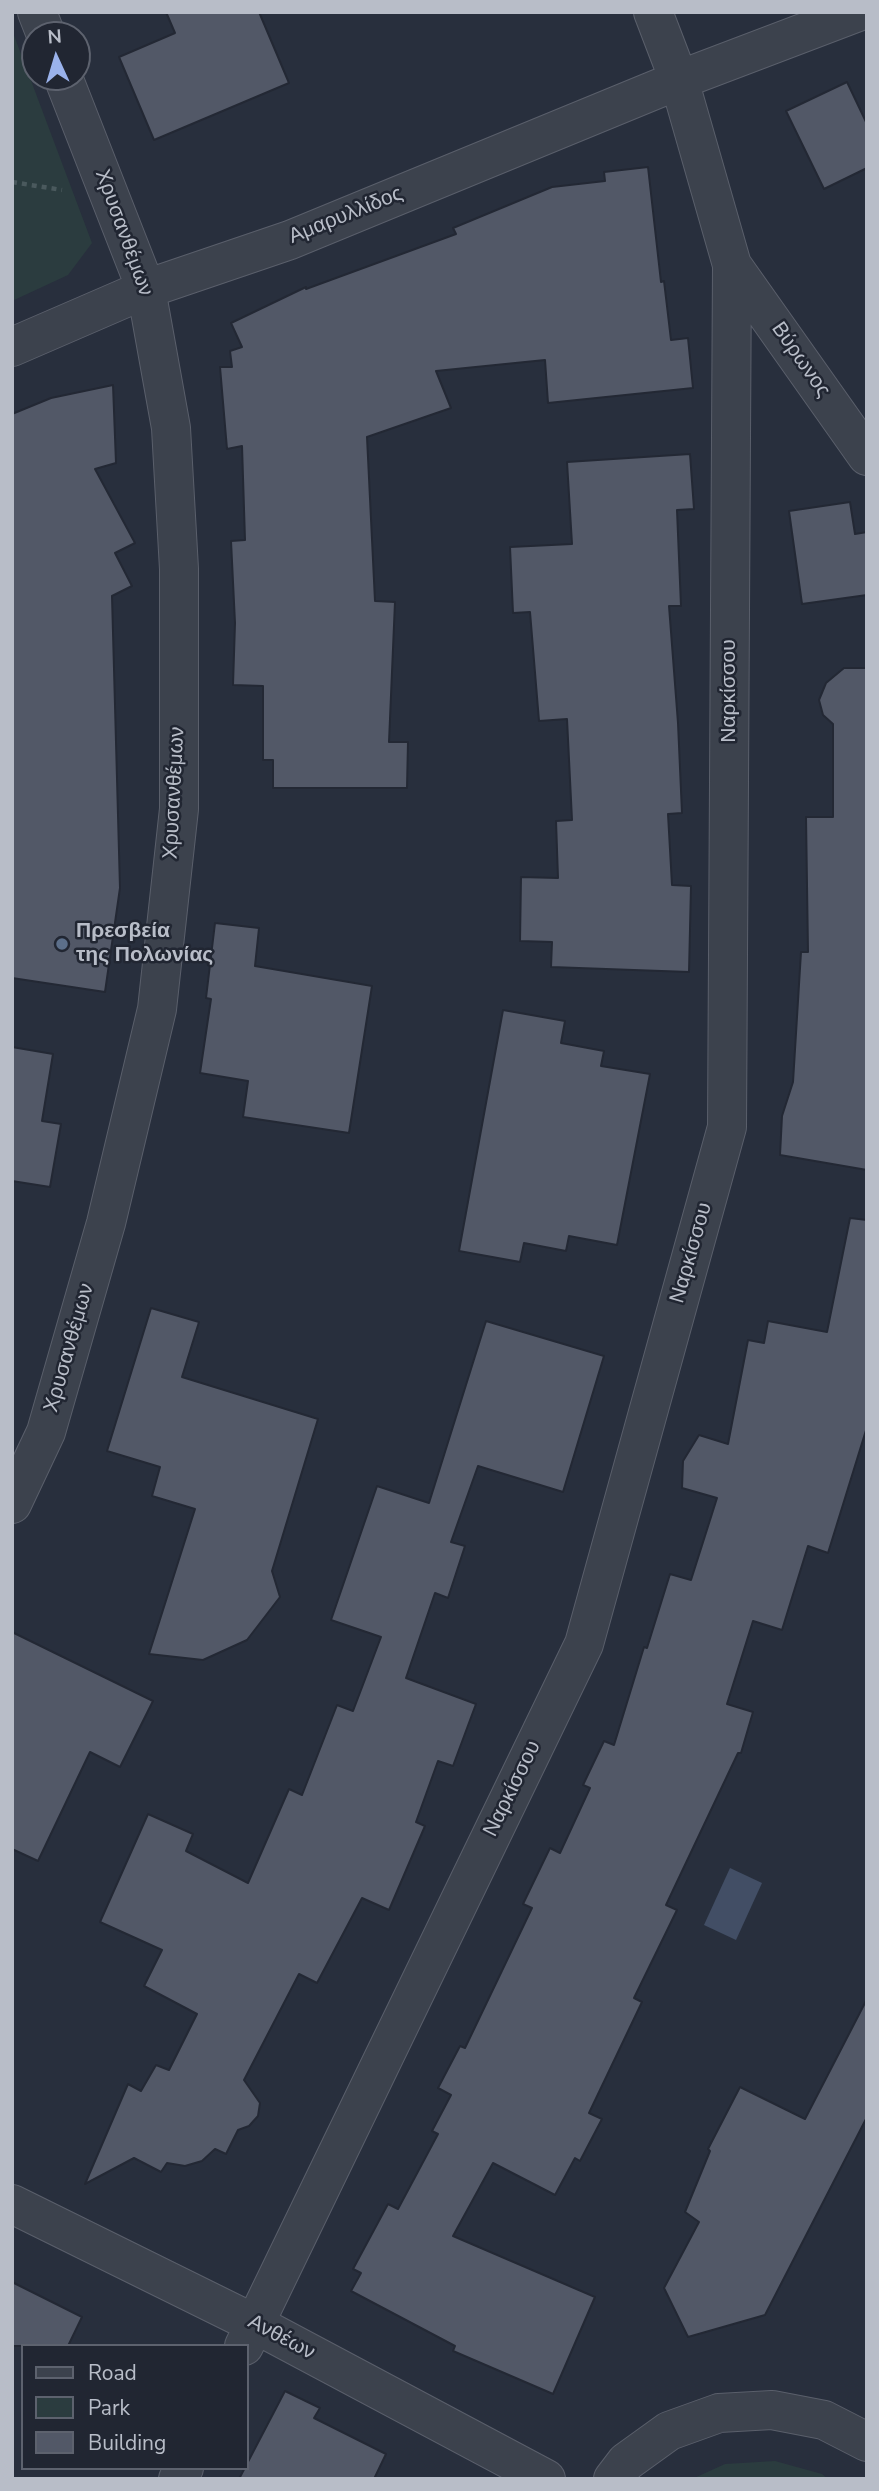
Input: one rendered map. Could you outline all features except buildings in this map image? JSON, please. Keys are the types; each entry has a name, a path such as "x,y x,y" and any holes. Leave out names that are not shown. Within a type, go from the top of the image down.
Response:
{"street":[{"name":"Ναρκίσσου","path":"250,2335 584,1644 727,1127 732,265 679,80 653,12"},
{"name":"Αμαρυλλίδος","path":"12,347 146,289 290,240 679,80 858,12"},
{"name":"Χρυσανθέμων","path":"12,1504 46,1432 106,1223 157,1009 179,809 179,569 171,428 146,289 68,91"},
{"name":"Βύρωνος","path":"732,265 867,456"},
{"name":"Ανθέων","path":"12,2204 250,2335 546,2479"},
{"path":"613,2479 626,2462 669,2431 719,2413 772,2410 785,2412 824,2420 867,2442"}],"green space":[{"path":"12,30 21,54 21,91 35,91 92,243 68,275 12,301"},
{"path":"775,2461 822,2474 828,2479 692,2479 725,2464"}],"water":[{"path":"730,1868 762,1883 736,1940 704,1925"}],"place":[{"name":"Πρεσβεία της Πολωνίας","path":"62,944"}]}
